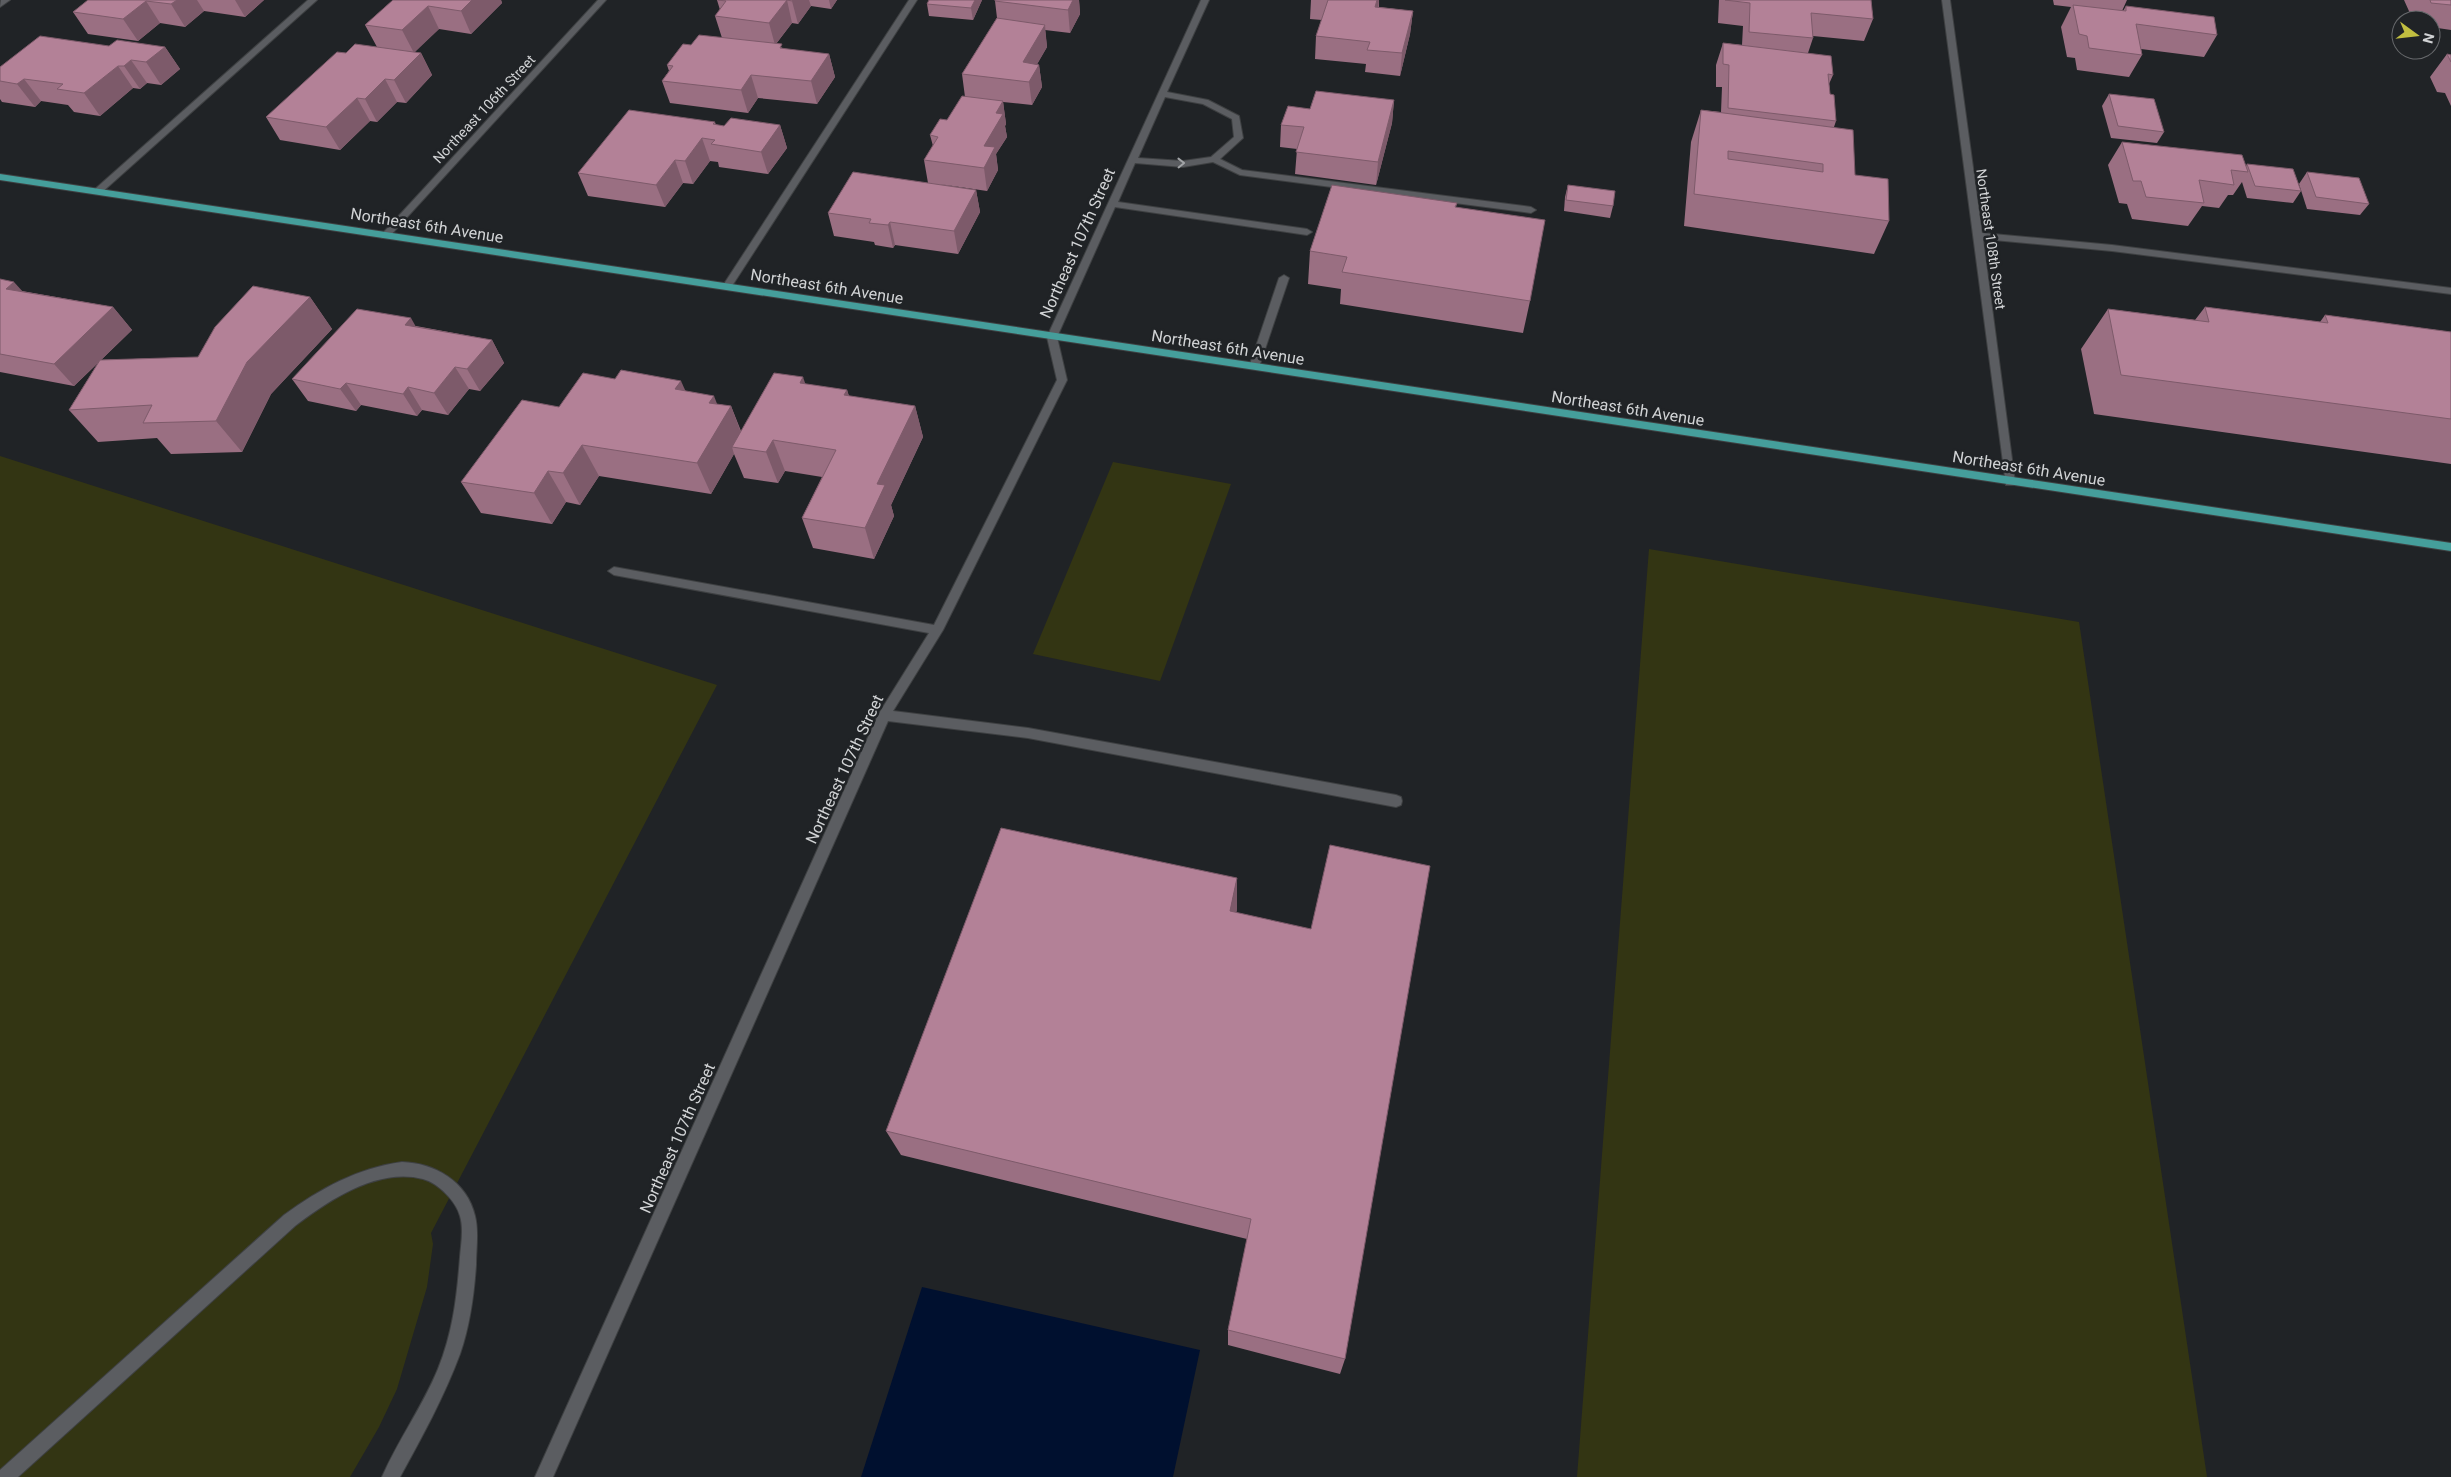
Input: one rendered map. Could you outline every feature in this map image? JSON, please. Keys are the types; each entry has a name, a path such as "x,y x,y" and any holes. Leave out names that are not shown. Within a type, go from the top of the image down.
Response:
{"main road":[{"name":"Northeast 6th Avenue","path":"0,177 2451,548"}],"street":[{"path":"0,5 6,0"},
{"path":"98,192 313,0"},
{"name":"Northeast 106th Street","path":"385,236 602,0"},
{"path":"727,287 913,0"},
{"name":"Northeast 107th Street","path":"544,1477 884,715 937,630 1062,380 1052,337 1204,0"},
{"name":"Northeast 108th Street","path":"1946,0 2010,482"},
{"path":"1132,160 1183,164 1214,159 1239,138 1236,118 1205,102 1162,94"},
{"path":"1214,159 1240,172 1531,210"},
{"path":"1112,204 1307,232"},
{"path":"1977,236 2112,248 2451,291"},
{"path":"1254,367 1284,278"},
{"path":"614,571 937,630"},
{"path":"884,715 1028,733 1396,801"},
{"path":"5,1477 221,1281 293,1220 340,1188 370,1177 396,1171 421,1169 440,1177 450,1186 467,1212 470,1227 467,1280 458,1334 448,1360 431,1399 391,1477"}],"green space":[{"path":"0,456 717,685 431,1233 433,1244 427,1287 397,1389 379,1427 350,1477 0,1477"},
{"path":"1113,462 1231,484 1160,681 1033,654"},
{"path":"1649,549 2079,622 2207,1477 1577,1477"}],"water":[{"path":"922,1287 1200,1350 1173,1477 861,1477"}],"building":[{"path":"88,0 177,0 171,4 146,1 123,19 73,12"},
{"path":"393,0 472,0 461,11 428,6 402,30 365,25"},
{"path":"718,0 787,0 769,23 715,16 726,1"},
{"path":"929,0 975,0 971,8 927,4"},
{"path":"995,0 1073,0 1068,10"},
{"path":"1328,0 1377,0 1375,7 1413,11 1402,53 1367,50 1370,42 1316,36"},
{"path":"1725,0 1871,0 1873,19 1811,13 1813,38 1749,32 1750,3"},
{"path":"2430,0 2451,0 2451,5 2431,3"},
{"path":"2073,5 2126,11 2126,6 2214,17 2217,35 2136,24 2142,55 2089,48 2087,36 2079,34"},
{"path":"997,18 1045,25 1023,62 1039,65 1029,82 962,74"},
{"path":"699,35 782,44 780,48 829,54 811,81 751,75 741,90 662,81 673,66 667,65 683,44 691,45"},
{"path":"40,36 109,46 117,40 165,47 146,62 131,60 124,66 118,66 84,93 57,89 63,84 24,79 17,84 0,81 0,67"},
{"path":"1723,43 1831,56 1833,75 1828,74 1830,94 1834,95 1836,121 1728,108 1729,65 1723,64"},
{"path":"355,44 421,53 394,80 385,79 365,99 357,98 326,127 266,117 337,52 346,53"},
{"path":"1316,91 1394,100 1378,162 1296,152 1304,127 1281,125 1288,106 1310,109"},
{"path":"2109,94 2154,99 2164,132 2118,126"},
{"path":"962,96 1003,101 996,113 1003,114 984,146 995,147 984,168 924,160 938,137 930,135 940,119 947,120"},
{"path":"629,110 715,122 713,124 724,126 731,118 780,125 761,152 711,144 715,140 702,138 685,161 675,160 656,185 578,173"},
{"path":"1701,110 1853,130 1855,175 1888,179 1889,221 1694,194","holes":["1728,151 1823,164 1823,172 1728,159"]},
{"path":"2122,142 2242,155 2248,172 2231,170 2234,185 2199,180 2204,203 2146,197 2141,181 2133,181"},
{"path":"2247,164 2293,169 2301,191 2255,186"},
{"path":"853,172 976,190 954,231 890,222 888,225 869,223 871,219 828,213"},
{"path":"2307,172 2359,178 2369,204 2316,197"},
{"path":"1332,185 1457,203 1455,207 1545,220 1530,301 1342,272 1347,257 1310,251"},
{"path":"1568,185 1615,191 1613,206 1566,200"},
{"path":"0,279 14,282 6,289 113,307 54,364 0,354"},
{"path":"253,286 310,297 247,362 216,421 143,423 152,405 69,410 100,360 198,357 215,327"},
{"path":"2205,307 2328,323 2325,315 2451,332 2451,419 2121,375 2108,309 2209,322"},
{"path":"357,309 411,318 405,325 492,340 467,369 455,367 434,393 408,387 403,394 346,383 340,389 292,379"},
{"path":"621,370 681,381 675,389 714,396 709,403 731,406 697,463 582,445 563,473 548,471 534,493 461,482 522,400 559,407 583,373 615,379"},
{"path":"774,373 803,377 800,383 847,390 844,395 915,406 877,484 885,485 865,528 802,518 836,450 773,440 766,452 732,447"},
{"path":"1001,828 1237,878 1230,911 1311,929 1330,845 1430,866 1345,1359 1228,1330 1251,1219 886,1131"}]}
